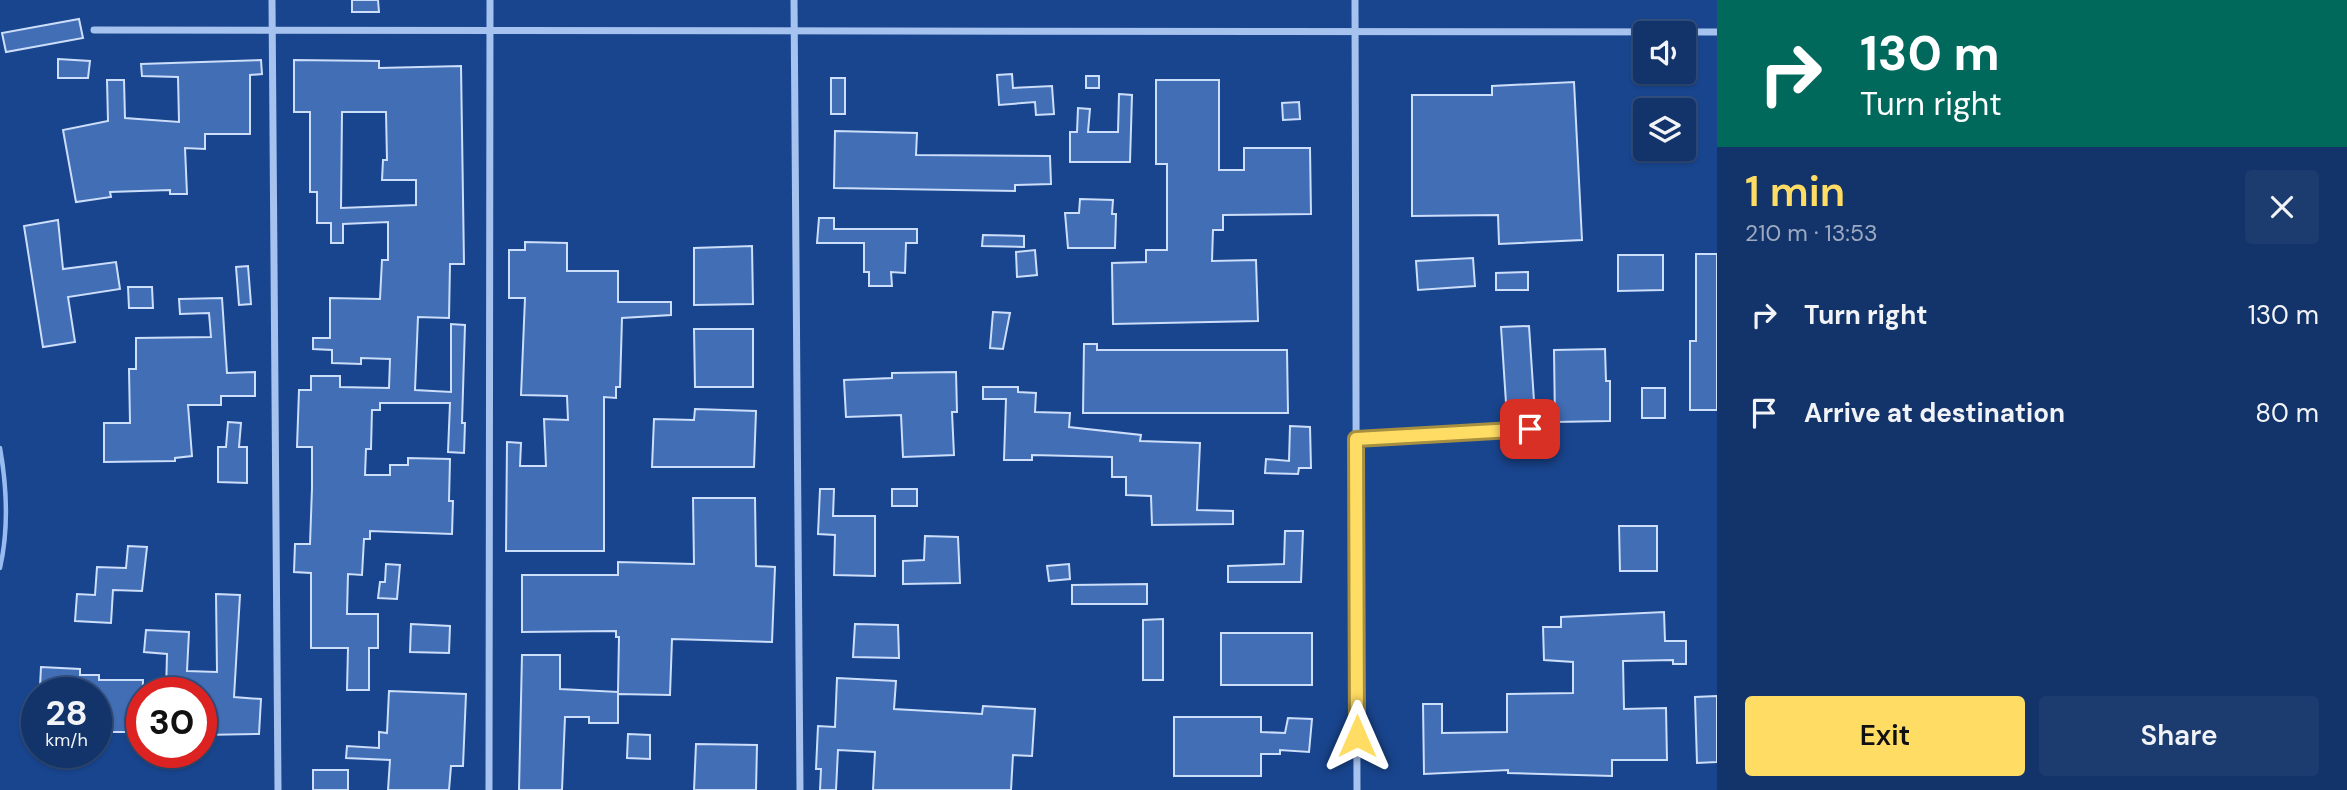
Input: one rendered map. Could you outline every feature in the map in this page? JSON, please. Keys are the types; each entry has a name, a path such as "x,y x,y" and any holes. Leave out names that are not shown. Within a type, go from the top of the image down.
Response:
{"street":[{"path":"272,0 278,790"},
{"path":"489,790 490,0"},
{"path":"794,0 800,790"},
{"path":"1355,0 1357,790"},
{"path":"94,30 1717,32"},
{"path":"1356,439 1530,429"}],"building":[{"path":"352,0 378,0 379,12 352,12"},
{"path":"79,19 83,38 6,52 2,33"},
{"path":"58,59 90,61 88,78 58,78"},
{"path":"261,60 262,74 250,75 250,134 205,134 205,149 185,148 187,194 170,194 170,190 110,192 111,197 76,202 63,130 108,121 107,80 124,80 125,118 179,122 178,77 142,76 141,64"},
{"path":"294,60 379,61 379,68 461,66 464,264 450,264 449,318 418,317 415,390 451,392 451,324 465,325 462,423 465,423 464,453 448,452 450,403 380,403 380,410 372,410 371,449 366,449 365,475 390,475 390,465 408,465 408,458 450,459 449,501 453,501 452,534 370,531 370,539 364,539 362,575 348,574 347,614 378,614 378,648 369,648 369,690 347,690 348,648 311,648 311,573 294,572 295,544 310,544 312,488 312,447 297,447 299,390 311,390 311,376 340,376 340,387 389,388 390,359 361,358 361,364 332,363 332,350 313,349 313,338 330,338 330,298 380,299 382,260 388,260 388,222 343,224 343,243 331,243 331,223 317,223 317,192 310,192 310,112 294,112","holes":["342,112 386,112 387,160 383,160 382,180 416,180 416,205 341,208"]},
{"path":"1012,74 1013,88 1052,86 1054,114 1036,115 1035,102 999,105 997,75"},
{"path":"1086,76 1099,76 1099,88 1086,88"},
{"path":"831,78 845,78 845,114 831,114"},
{"path":"1156,80 1219,80 1219,170 1244,170 1244,148 1310,148 1311,214 1223,215 1223,230 1213,230 1212,261 1256,260 1258,321 1113,324 1112,263 1146,262 1146,250 1167,250 1167,164 1156,164"},
{"path":"1574,82 1582,240 1499,244 1498,215 1412,216 1412,95 1492,95 1492,86"},
{"path":"1119,94 1132,95 1130,162 1070,162 1070,132 1077,132 1078,108 1090,109 1088,132 1118,132"},
{"path":"1299,102 1300,119 1283,120 1282,103"},
{"path":"835,131 917,133 916,155 1050,156 1051,184 1015,185 1015,191 834,188"},
{"path":"1080,199 1113,200 1112,214 1116,214 1115,248 1068,248 1065,213 1079,213"},
{"path":"819,218 834,218 834,229 917,229 917,243 906,243 905,273 891,272 892,286 869,286 869,272 864,272 864,243 817,243"},
{"path":"58,220 63,269 116,262 120,289 68,297 75,342 43,347 24,226"},
{"path":"983,235 1024,236 1024,247 982,246"},
{"path":"525,242 567,243 567,271 618,271 618,302 671,302 671,315 622,318 620,387 616,387 616,398 604,397 604,551 506,551 507,442 521,443 520,466 546,466 544,419 568,420 567,396 521,395 525,298 509,298 509,250 525,250"},
{"path":"752,246 753,304 694,305 694,248"},
{"path":"1035,250 1037,275 1017,277 1016,252"},
{"path":"1696,254 1717,254 1717,410 1690,410 1690,341 1696,341"},
{"path":"1618,255 1663,255 1663,290 1618,291"},
{"path":"1473,258 1475,286 1418,290 1416,261"},
{"path":"248,266 251,304 239,305 236,267"},
{"path":"1528,272 1528,290 1496,290 1496,273"},
{"path":"128,287 152,287 153,308 129,308"},
{"path":"222,298 227,373 255,372 255,396 221,396 221,405 188,405 192,456 175,458 175,461 104,462 104,423 130,423 129,369 136,369 136,338 211,337 209,313 180,314 179,299"},
{"path":"993,312 1010,313 1003,349 990,348"},
{"path":"1529,326 1535,416 1507,418 1501,327"},
{"path":"694,329 753,329 753,387 695,387"},
{"path":"1084,344 1097,344 1097,350 1287,350 1288,413 1083,413"},
{"path":"1605,349 1606,381 1610,381 1610,421 1555,422 1554,350"},
{"path":"956,372 957,412 952,412 954,455 903,457 901,415 846,417 844,380 892,378 892,373"},
{"path":"983,387 1018,387 1018,392 1036,393 1035,412 1070,413 1069,427 1141,435 1140,441 1200,443 1197,510 1233,511 1233,524 1152,525 1151,496 1126,495 1126,477 1112,477 1112,457 1032,455 1032,460 1004,460 1006,399 983,399"},
{"path":"1642,388 1665,388 1665,418 1642,418"},
{"path":"695,409 756,411 754,467 652,467 654,419 694,420"},
{"path":"228,422 241,423 239,447 247,447 247,483 218,482 218,447 226,447"},
{"path":"1290,426 1310,427 1311,468 1299,468 1298,474 1265,473 1266,459 1289,461"},
{"path":"820,489 834,489 833,516 875,516 875,576 834,575 835,535 818,534"},
{"path":"892,489 917,489 917,506 892,506"},
{"path":"693,498 755,498 756,566 775,567 772,642 672,639 670,695 618,694 618,723 589,723 589,717 565,717 562,790 519,790 522,655 560,655 560,689 618,692 619,637 616,637 616,631 522,632 522,575 618,575 618,562 694,564"},
{"path":"1619,526 1657,526 1657,571 1620,571"},
{"path":"1285,531 1303,531 1301,582 1228,582 1228,566 1284,564"},
{"path":"925,536 958,537 960,583 903,584 903,561 924,560"},
{"path":"128,546 147,547 142,591 113,590 111,623 75,621 77,594 95,595 97,567 126,568"},
{"path":"386,564 400,565 397,599 378,598 380,582 385,582"},
{"path":"1069,564 1070,579 1049,581 1047,566"},
{"path":"1147,584 1147,604 1072,604 1072,585"},
{"path":"216,594 240,595 234,697 261,699 259,734 217,735 217,677 166,677 167,654 144,652 146,630 189,632 187,671 217,672"},
{"path":"1664,612 1665,641 1686,641 1686,664 1673,664 1673,660 1623,661 1624,709 1666,708 1667,760 1612,760 1612,776 1508,773 1508,770 1424,774 1423,704 1442,704 1442,733 1507,732 1507,694 1573,693 1573,662 1544,660 1543,627 1561,627 1561,617"},
{"path":"1163,619 1163,680 1143,680 1143,620"},
{"path":"411,624 450,626 449,653 410,652"},
{"path":"855,624 898,625 899,658 853,657"},
{"path":"1221,633 1312,633 1312,685 1221,685"},
{"path":"41,667 80,669 80,675 99,675 99,677 40,677"},
{"path":"837,678 896,681 894,709 982,714 983,706 1035,709 1032,756 1013,755 1011,790 873,790 875,752 838,750 836,790 820,790 821,769 816,769 818,726 835,727"},
{"path":"112,680 126,680 126,732 112,732"},
{"path":"389,691 466,694 463,766 451,766 449,790 388,790 390,760 346,758 347,746 379,748 379,732 387,733"},
{"path":"1717,696 1717,762 1697,763 1695,697"},
{"path":"1174,717 1261,717 1261,732 1285,733 1288,718 1312,719 1309,752 1280,750 1280,754 1261,754 1261,776 1174,776"},
{"path":"628,734 650,735 650,759 627,758"},
{"path":"696,744 757,745 756,790 694,790"},
{"path":"313,770 348,770 348,790 313,790"}],"waterway":[{"path":"0,448 6,508 0,568"}],"route":[{"path":"1357,736 1356,439 1530,429"}]}
